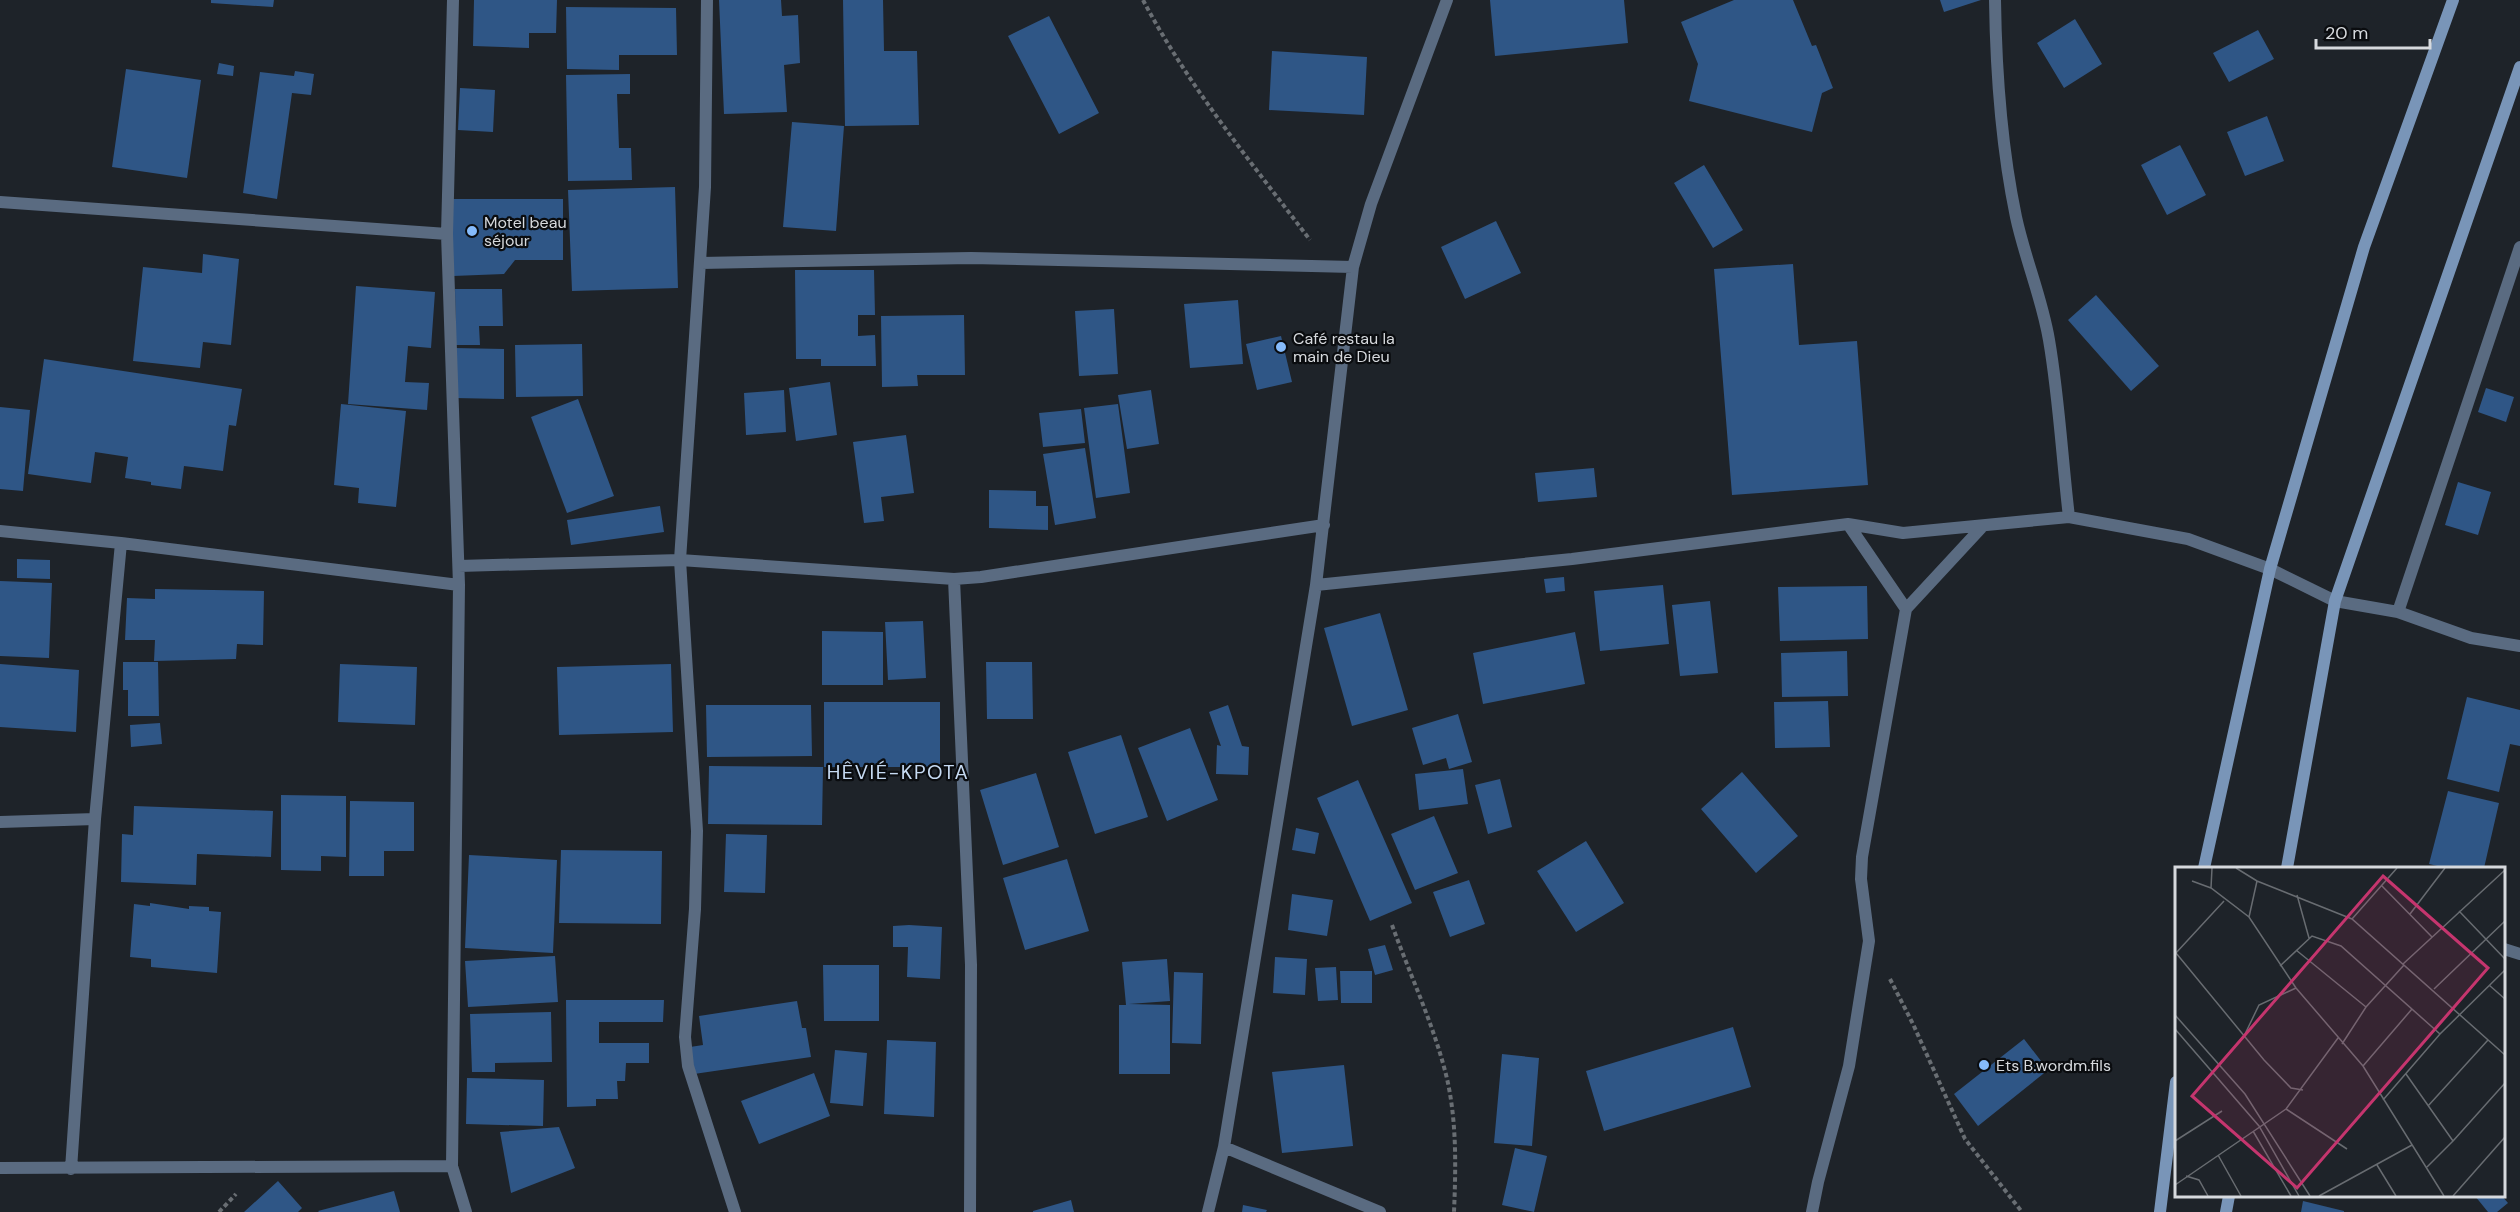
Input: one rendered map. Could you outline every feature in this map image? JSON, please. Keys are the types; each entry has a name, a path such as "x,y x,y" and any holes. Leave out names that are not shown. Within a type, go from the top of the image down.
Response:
{"main road":[{"path":"2204,867 2270,570 2364,247 2453,0"},
{"path":"2287,867 2335,601 2520,67"},
{"path":"2160,1212 2175,1090"},
{"path":"2226,1212 2229,1197"}],"street":[{"path":"453,0 447,234 459,585 452,1167 466,1212"},
{"path":"707,0 701,263 680,560 697,831 695,909 685,1037 688,1066 735,1212"},
{"path":"1208,1212 1224,1147 1316,585 1353,267 1371,204 1447,0"},
{"path":"1995,0 1999,100 2006,166 2017,221 2037,286 2049,341 2069,517"},
{"path":"0,202 447,234"},
{"path":"2398,612 2520,247"},
{"path":"701,263 971,258 1353,267"},
{"path":"1316,585 1572,559 1848,524 1903,533 2069,517 2188,539 2270,570 2335,601 2398,612 2471,638 2520,646"},
{"path":"1848,524 1906,609"},
{"path":"459,566 680,560 954,579 981,577 1324,525"},
{"path":"1812,1212 1849,1066 1869,941 1861,879 1862,857 1906,609 1982,527"},
{"path":"0,531 121,543 459,585"},
{"path":"70,1169 95,819 121,543"},
{"path":"954,579 971,965 970,1212"},
{"path":"0,822 95,819"},
{"path":"2505,949 2520,954"},
{"path":"1224,1147 1380,1212"},
{"path":"0,1168 452,1167"}],"path":[{"path":"1143,0 1174,56 1207,104 1329,265"},
{"path":"1392,925 1444,1066 1451,1098 1456,1164 1454,1212"},
{"path":"1869,941 1913,1024 1965,1139 2022,1212"}],"building":[{"path":"211,0 274,0 273,7 211,3"},
{"path":"474,0 557,0 556,33 529,33 529,48 473,46"},
{"path":"719,0 781,0 782,16 798,15 800,63 784,65 787,112 724,114"},
{"path":"843,0 883,0 884,51 917,51 919,125 845,126"},
{"path":"1490,0 1624,0 1628,43 1495,56"},
{"path":"1734,0 1793,0 1812,46 1816,45 1833,88 1822,93 1812,132 1689,101 1698,64 1681,22"},
{"path":"1940,0 1981,0 1944,12"},
{"path":"566,7 676,8 677,55 619,55 619,70 567,69"},
{"path":"1049,16 1099,113 1059,134 1008,36"},
{"path":"2075,19 2102,64 2064,88 2037,43"},
{"path":"2258,30 2274,59 2229,82 2213,53"},
{"path":"1272,51 1367,57 1364,115 1269,110"},
{"path":"219,63 234,66 233,76 217,74"},
{"path":"126,69 201,80 187,178 112,167"},
{"path":"295,71 314,74 311,95 292,93 277,199 243,193 260,72 294,76"},
{"path":"630,74 630,94 617,94 619,148 631,148 632,180 568,181 566,75"},
{"path":"460,88 495,90 493,132 458,130"},
{"path":"2267,116 2284,161 2245,176 2227,132"},
{"path":"792,122 844,126 836,231 783,227"},
{"path":"2180,145 2206,195 2167,215 2141,165"},
{"path":"1704,165 1743,230 1713,248 1674,183"},
{"path":"675,187 678,288 572,291 568,190"},
{"path":"453,199 563,199 563,260 515,260 504,274 453,276"},
{"path":"1496,221 1521,273 1465,299 1441,247"},
{"path":"203,254 239,259 231,345 203,342 200,368 133,361 143,267 202,273"},
{"path":"1793,264 1799,345 1857,341 1868,485 1732,495 1714,269"},
{"path":"795,270 874,270 875,315 858,315 858,336 875,335 876,366 821,366 821,359 796,359"},
{"path":"356,286 435,292 431,348 408,346 405,382 429,383 427,410 348,404"},
{"path":"455,289 502,289 503,326 479,326 480,345 456,345"},
{"path":"2096,295 2159,366 2131,391 2068,320"},
{"path":"1238,300 1243,364 1190,368 1184,304"},
{"path":"1114,309 1118,374 1079,376 1075,311"},
{"path":"964,315 965,375 917,375 918,386 882,387 881,316"},
{"path":"1281,336 1292,382 1257,390 1246,344"},
{"path":"582,344 583,396 516,397 515,345"},
{"path":"454,348 504,349 504,399 454,398"},
{"path":"44,359 242,389 236,426 229,425 223,471 184,466 181,489 151,485 151,482 125,478 128,457 95,452 91,483 28,474"},
{"path":"830,382 837,435 796,441 789,388"},
{"path":"2486,388 2514,397 2506,422 2478,412"},
{"path":"784,390 786,432 746,435 744,393"},
{"path":"1151,390 1159,444 1127,449 1118,395"},
{"path":"578,399 614,496 567,513 531,417"},
{"path":"341,404 406,411 396,507 358,503 359,488 334,485"},
{"path":"1118,404 1130,493 1096,498 1084,408"},
{"path":"0,407 30,410 23,491 0,489"},
{"path":"1081,409 1085,443 1043,447 1039,413"},
{"path":"906,435 914,493 881,497 884,521 864,523 853,442"},
{"path":"1085,448 1096,518 1055,525 1043,454"},
{"path":"1594,468 1597,497 1538,502 1535,473"},
{"path":"2458,482 2491,492 2478,535 2445,525"},
{"path":"989,490 1036,491 1036,506 1048,506 1048,530 989,528"},
{"path":"660,506 664,532 571,545 567,520"},
{"path":"17,559 50,560 50,579 17,578"},
{"path":"1564,577 1565,591 1546,593 1544,579"},
{"path":"0,581 52,583 49,658 0,656"},
{"path":"1663,585 1669,644 1600,651 1594,591"},
{"path":"1867,586 1868,639 1780,641 1778,587"},
{"path":"155,589 264,591 263,645 237,644 236,659 154,661 155,640 125,640 127,598 155,599"},
{"path":"1710,601 1718,673 1680,676 1672,605"},
{"path":"1380,613 1408,710 1352,726 1324,628"},
{"path":"923,621 926,678 888,680 885,622"},
{"path":"822,631 883,632 883,685 822,685"},
{"path":"1575,632 1585,684 1483,704 1473,653"},
{"path":"1847,651 1848,696 1782,697 1781,653"},
{"path":"123,662 158,662 159,716 128,716 128,690 123,690"},
{"path":"986,662 1032,662 1033,719 987,719"},
{"path":"0,664 79,670 76,732 0,727"},
{"path":"340,664 417,667 415,725 338,722"},
{"path":"671,664 673,732 559,735 557,667"},
{"path":"2467,697 2520,710 2520,746 2510,744 2499,792 2447,779"},
{"path":"1828,701 1830,747 1775,748 1774,702"},
{"path":"824,702 940,702 940,767 824,767"},
{"path":"706,705 811,705 812,756 707,757"},
{"path":"1228,705 1242,746 1249,747 1248,775 1216,774 1217,745 1221,746 1209,712"},
{"path":"1458,714 1472,762 1449,769 1446,758 1423,765 1412,728"},
{"path":"160,723 162,744 131,747 130,725"},
{"path":"1190,728 1218,800 1167,821 1138,748"},
{"path":"1121,735 1148,817 1095,834 1068,752"},
{"path":"709,766 823,767 822,825 708,824"},
{"path":"1463,769 1468,804 1419,810 1415,774"},
{"path":"1742,772 1798,836 1756,873 1701,809"},
{"path":"1036,773 1059,847 1003,865 980,790"},
{"path":"1500,779 1512,827 1488,834 1475,785"},
{"path":"1358,780 1412,903 1370,921 1317,798"},
{"path":"2448,791 2499,803 2484,867 2442,867 2429,864"},
{"path":"281,795 346,796 346,857 321,856 321,871 281,870"},
{"path":"350,801 414,802 414,851 384,851 384,876 349,876"},
{"path":"134,806 273,811 271,857 197,854 196,885 121,882 122,834 133,835"},
{"path":"1434,816 1458,873 1415,890 1391,834"},
{"path":"1296,828 1319,833 1315,854 1292,850"},
{"path":"726,834 767,835 765,893 724,892"},
{"path":"1586,841 1624,903 1576,932 1537,871"},
{"path":"561,850 662,851 661,924 559,923"},
{"path":"469,855 557,860 553,953 465,948"},
{"path":"1067,859 1089,931 1025,950 1003,878"},
{"path":"1469,880 1485,924 1450,937 1433,892"},
{"path":"1292,894 1333,900 1327,936 1288,930"},
{"path":"150,903 189,909 189,906 209,907 209,911 221,912 217,973 151,967 151,959 130,957 134,904 150,906"},
{"path":"893,926 942,927 940,979 907,977 908,947 893,947"},
{"path":"1385,945 1393,970 1375,975 1368,949"},
{"path":"555,956 558,1002 468,1007 465,961"},
{"path":"1275,957 1307,959 1305,995 1273,993"},
{"path":"1167,959 1170,1001 1129,1004 1170,1005 1170,1074 1119,1074 1119,1005 1126,1005 1122,962"},
{"path":"823,965 879,965 879,1021 824,1021"},
{"path":"1336,967 1338,1000 1318,1001 1315,968"},
{"path":"1340,971 1372,971 1372,1003 1341,1003"},
{"path":"1174,972 1203,973 1201,1044 1172,1043"},
{"path":"566,1000 664,1000 663,1022 599,1022 599,1043 649,1043 649,1063 626,1063 625,1081 617,1081 618,1099 596,1099 596,1106 567,1107"},
{"path":"797,1001 802,1028 806,1028 811,1057 694,1074 690,1047 703,1045 699,1016"},
{"path":"551,1012 552,1062 495,1063 495,1072 472,1072 470,1014"},
{"path":"1733,1027 1751,1087 1604,1131 1586,1071"},
{"path":"2024,1039 2048,1070 1978,1126 1954,1094"},
{"path":"887,1040 936,1042 934,1117 884,1114"},
{"path":"835,1050 867,1053 863,1106 830,1103"},
{"path":"1502,1054 1539,1058 1532,1146 1494,1143"},
{"path":"1344,1065 1353,1146 1282,1153 1272,1072"},
{"path":"814,1073 830,1116 759,1144 741,1101"},
{"path":"467,1078 544,1080 543,1126 466,1124"},
{"path":"559,1127 575,1168 511,1193 500,1132"},
{"path":"1515,1148 1547,1156 1534,1212 1502,1205"},
{"path":"278,1181 302,1208 298,1212 244,1212"},
{"path":"394,1191 400,1212 318,1211"},
{"path":"2476,1197 2503,1197 2508,1203 2497,1212 2488,1212"},
{"path":"1071,1200 1074,1212 1033,1212 1033,1211"},
{"path":"2303,1201 2344,1211 2344,1212 2301,1212"},
{"path":"1243,1205 1267,1210 1266,1212 1242,1212"}],"place":[{"name":"Motel beau séjour","path":"472,231"},
{"name":"Café restau la main de Dieu","path":"1281,347"},
{"name":"Ets B.wordm.fils","path":"1984,1065"}],"district":[{"name":"HÊVIÉ-KPOTA","path":"898,772"}]}
